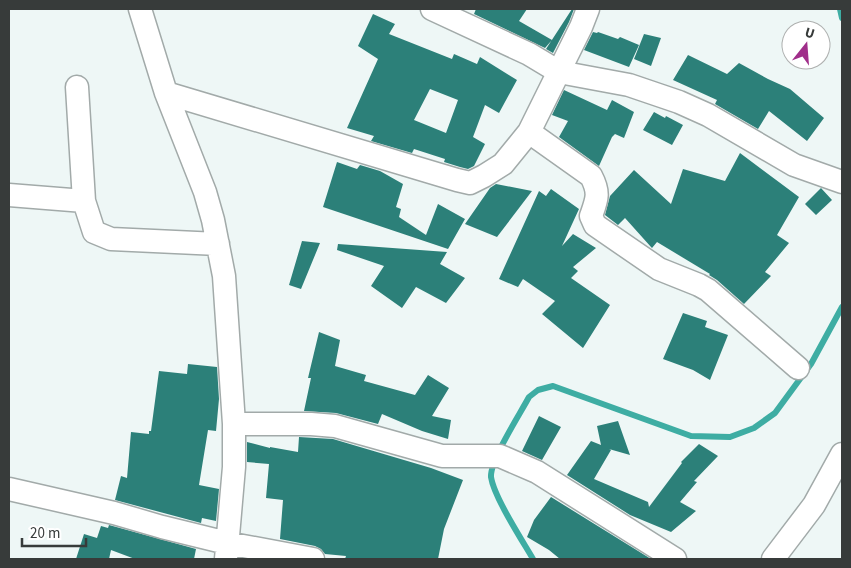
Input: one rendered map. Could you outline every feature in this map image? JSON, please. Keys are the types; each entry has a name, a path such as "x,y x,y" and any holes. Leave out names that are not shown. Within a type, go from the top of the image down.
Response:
{"street":[{"path":"140,9 166,93 205,192 224,276 234,424 234,467 227,551"},
{"path":"432,9 529,54 558,72 629,85 679,102 708,115 794,165 842,182"},
{"path":"166,93 470,182 503,164 529,132 588,9"},
{"path":"77,87 84,201 94,232 111,239 218,244"},
{"path":"529,132 591,176 596,185 598,197 591,216 595,225 659,269 708,290 798,368"},
{"path":"9,195 84,201"},
{"path":"234,424 311,424 335,426 442,456 500,456 537,472 675,559"},
{"path":"773,559 814,505 842,454"},
{"path":"9,489 114,512 227,551 314,559"}],"building":[{"path":"476,9 527,9 519,21 552,40 545,48 474,14"},
{"path":"572,9 574,9 569,22 553,53 546,49"},
{"path":"373,14 395,24 389,34 452,59 454,54 477,64 480,57 517,80 499,113 485,105 473,137 485,144 474,166 468,169 444,162 445,159 414,149 412,153 371,141 374,136 347,128 378,59 358,46","holes":["430,89 458,100 446,133 414,120"]},
{"path":"593,32 618,39 620,37 639,45 629,67 584,50"},
{"path":"644,34 661,38 651,66 634,59"},
{"path":"688,55 727,74 739,63 790,89 824,118 807,141 769,111 758,129 715,104 717,100 673,80"},
{"path":"564,90 607,110 612,100 634,112 624,138 615,134 612,137 599,166 559,137 568,121 552,115"},
{"path":"654,112 683,125 672,145 643,130"},
{"path":"740,153 799,197 777,235 789,243 765,272 771,276 744,304 710,274 657,242 652,248 625,218 618,225 605,215 610,196 634,170 671,204 683,169 725,181"},
{"path":"337,162 357,169 360,165 380,171 403,184 396,207 401,209 399,217 426,235 438,204 465,219 448,249 323,207"},
{"path":"496,184 532,191 497,237 465,224 490,188"},
{"path":"821,188 832,200 816,215 805,204"},
{"path":"551,189 579,209 562,246 573,234 596,248 573,267 578,271 571,278 610,305 583,348 542,314 555,301 523,279 518,287 499,279 539,191 546,196"},
{"path":"302,241 320,243 301,289 289,285"},
{"path":"338,244 447,252 440,264 465,278 446,303 416,287 402,308 371,286 384,266 337,250"},
{"path":"683,313 707,321 705,327 728,335 710,380 693,370 663,359"},
{"path":"319,332 340,340 335,366 366,375 364,381 415,395 428,375 449,388 432,416 451,420 448,439 422,431 382,414 378,424 336,413 304,411 311,378 308,378"},
{"path":"188,364 217,367 219,399 216,431 208,430 199,485 219,489 216,521 202,518 201,523 115,500 121,476 127,478 131,432 149,434 149,431 151,431 159,371 187,374"},
{"path":"539,416 561,427 542,460 522,451"},
{"path":"618,421 630,455 609,449 611,450 594,479 648,502 649,507 681,462 699,444 718,456 694,481 697,482 680,502 696,511 671,532 630,515 567,475 591,441 601,445 597,426"},
{"path":"299,437 333,439 431,468 463,480 444,529 438,559 345,559 346,556 325,554 315,546 280,539 283,500 266,498 269,464 247,462 247,442 298,452"},
{"path":"551,497 651,559 560,559 527,537 534,520"},
{"path":"109,525 196,549 194,559 135,559 111,550 109,559 76,559 84,534 97,538 101,526 108,528"}],"waterway":[{"path":"840,9 842,18"},
{"path":"533,559 497,496 491,477 500,449 529,397 538,390 553,386 691,436 730,437 754,428 775,413 811,364 842,307"}]}
